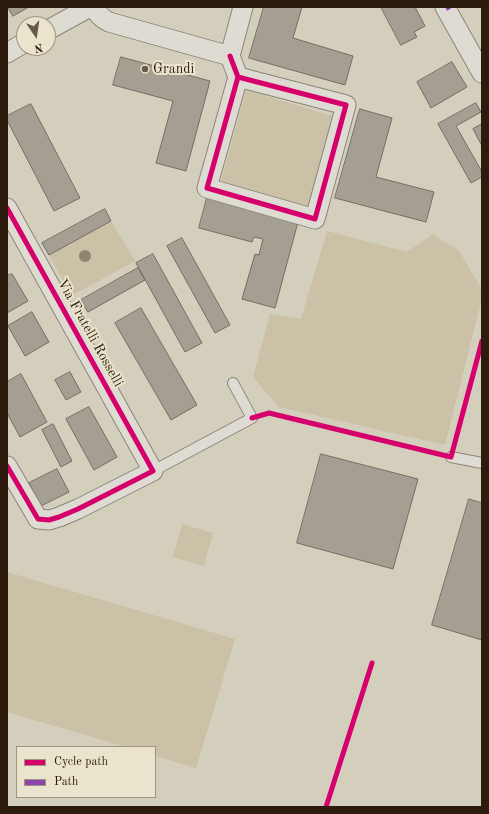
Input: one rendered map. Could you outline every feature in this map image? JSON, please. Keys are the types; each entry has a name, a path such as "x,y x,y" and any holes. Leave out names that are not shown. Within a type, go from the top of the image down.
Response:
{"street":[{"path":"56,23 69,12 90,7"},
{"path":"93,7 99,16 109,22 230,56"},
{"path":"238,77 346,105 315,219 207,188 238,77 230,56 243,7"},
{"path":"445,7 482,73"},
{"path":"7,53 16,48"},
{"name":"Via Fratelli Rosselli","path":"7,208 153,471"},
{"path":"7,466 38,519 49,520 78,509 153,471"}],"lane":[{"path":"153,471 252,418 232,383"},
{"path":"451,456 482,463"}],"shaded area":[{"path":"246,90 336,117 310,208 221,181"},
{"path":"111,221 135,261 71,296 49,255"},
{"path":"327,231 407,252 433,234 459,251 482,289 482,298 445,445 279,407 253,377 270,314 301,319"},
{"path":"182,524 213,533 204,566 173,557"},
{"path":"7,572 235,639 196,768 156,756 156,746 123,746 7,712"}],"building":[{"path":"8,7 29,7 13,16"},
{"path":"264,7 302,7 293,38 353,56 345,85 249,58"},
{"path":"381,7 415,7 425,26 414,32 417,37 401,45"},
{"path":"121,57 210,81 186,171 156,163 173,101 113,85"},
{"path":"452,62 467,87 431,108 417,82"},
{"path":"476,103 481,112 456,126 482,172 482,177 471,183 438,124"},
{"path":"31,104 80,198 54,211 7,120 7,116"},
{"path":"360,109 392,118 376,177 434,192 426,222 335,198"},
{"path":"482,124 482,146 473,129"},
{"path":"207,198 298,222 275,308 242,299 255,254 259,255 263,239 254,237 252,242 199,228"},
{"path":"105,209 111,221 49,255 42,243"},
{"path":"182,238 230,325 215,333 167,246"},
{"path":"153,254 202,343 185,352 136,263"},
{"path":"138,268 145,280 88,312 81,300"},
{"path":"12,274 28,301 7,313 7,276"},
{"path":"141,308 197,405 171,420 115,323"},
{"path":"32,312 49,342 25,356 8,326"},
{"path":"70,372 81,392 66,400 55,380"},
{"path":"21,374 47,422 20,437 7,413 7,382"},
{"path":"89,407 117,457 94,470 66,419"},
{"path":"53,424 72,461 61,467 42,430"},
{"path":"321,454 418,479 393,569 297,543"},
{"path":"57,469 69,492 41,506 29,483"},
{"path":"469,499 482,503 482,640 432,625"}],"marked path":[{"path":"446,9 450,7"}],"cycle path":[{"path":"230,56 238,77 207,188 315,219 346,105 238,77"},
{"path":"7,208 153,471 78,509 49,520 38,519 7,466"},
{"path":"252,418 269,413 451,457 482,341"},
{"path":"326,807 372,663"}],"place":[{"name":"Grandi","path":"145,69"}]}
